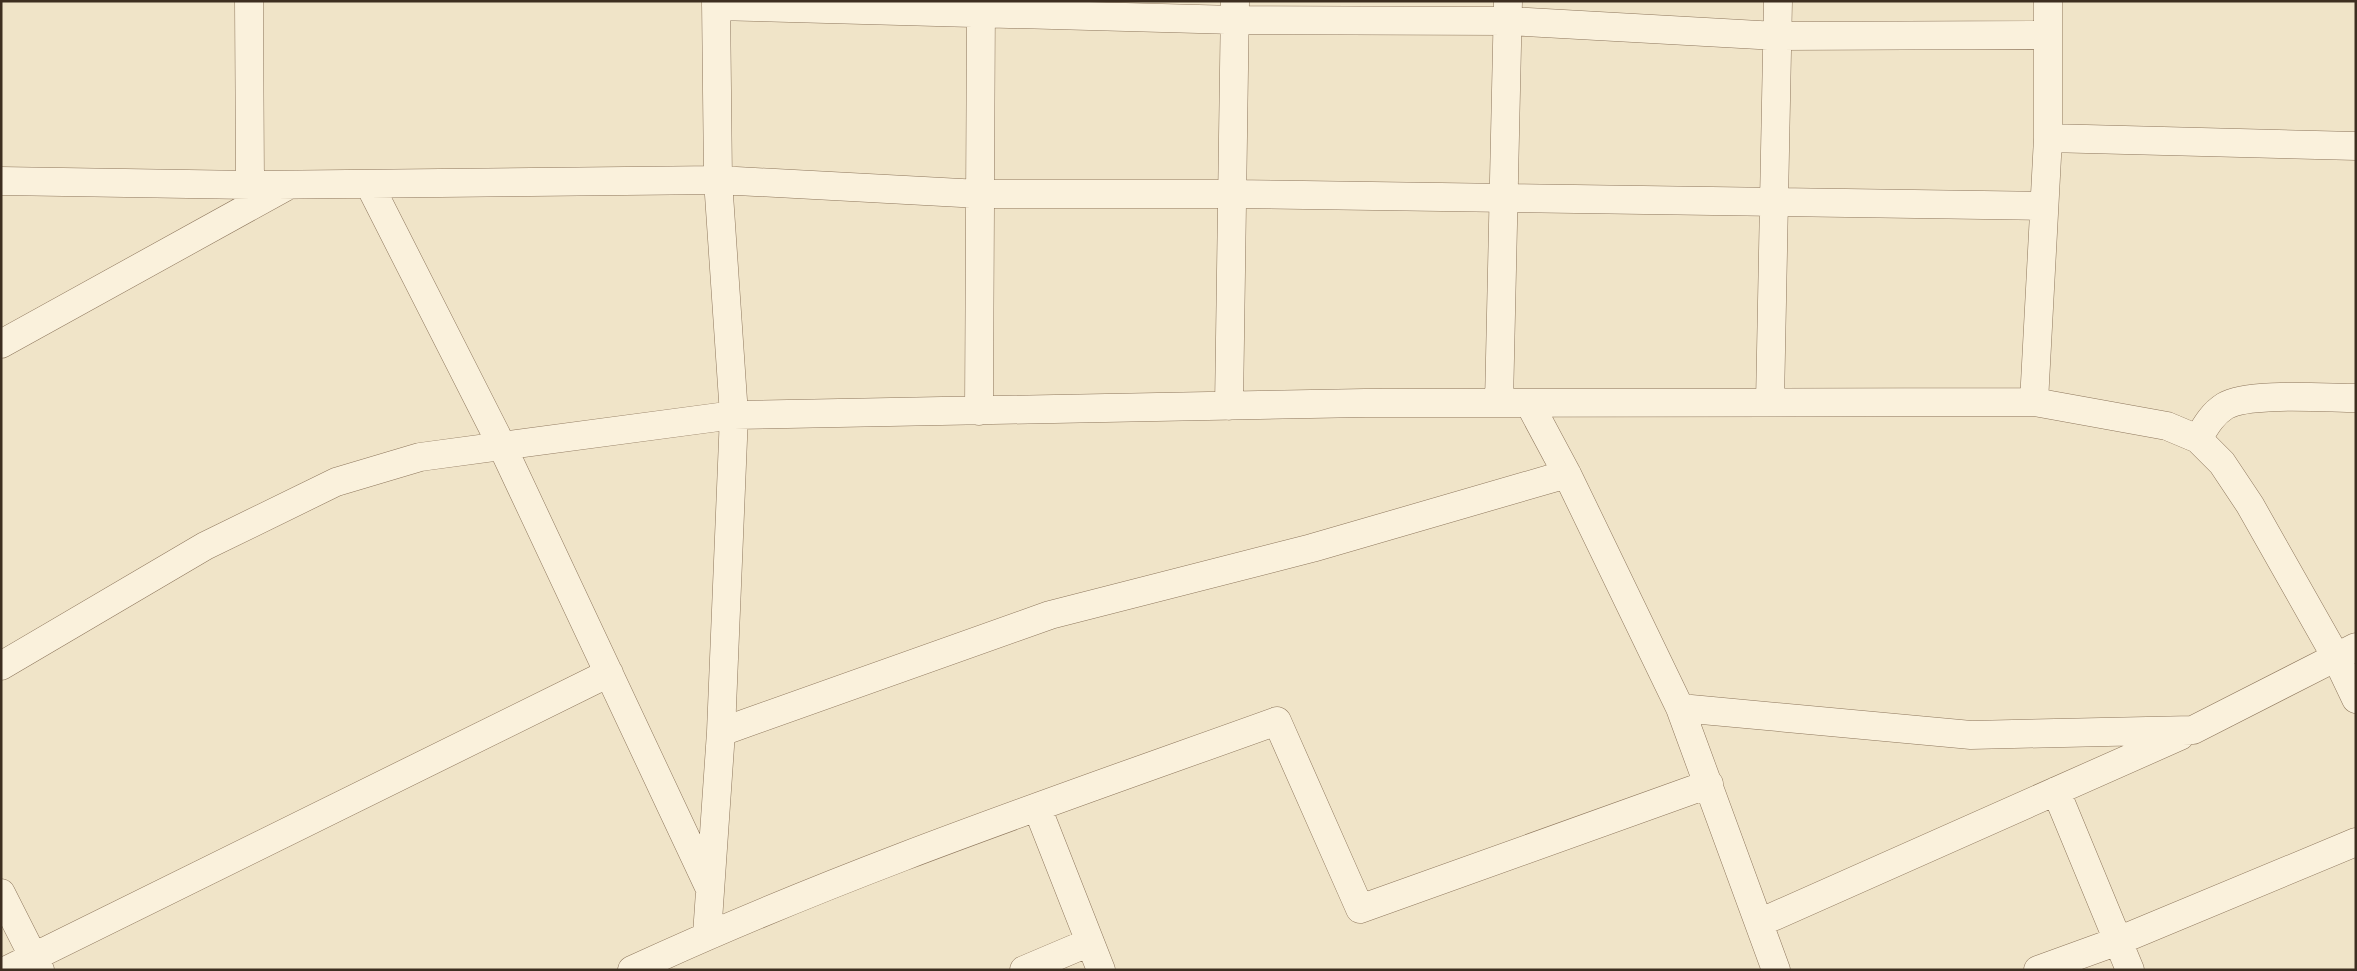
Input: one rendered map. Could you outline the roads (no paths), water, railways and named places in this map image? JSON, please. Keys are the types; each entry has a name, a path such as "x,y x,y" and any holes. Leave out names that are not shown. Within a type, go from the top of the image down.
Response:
{"street":[{"path":"249,1 250,185"},
{"path":"1770,402 1778,1"},
{"path":"2034,402 2048,138 2048,1"},
{"path":"707,935 721,732 734,415 718,180 716,4 1235,11 1508,11 1777,36 2048,35"},
{"path":"979,411 981,7"},
{"path":"1229,406 1235,11"},
{"path":"1499,403 1508,11"},
{"path":"2048,138 2356,146"},
{"path":"1,180 250,185 718,180 980,194 1232,194 2044,206"},
{"path":"369,184 502,446 710,891"},
{"path":"1,344 289,185"},
{"path":"2198,439 2210,419 2225,406 2246,398 2356,398"},
{"path":"1,666 205,546 336,482 420,457 734,415 1499,403 2034,402 2168,426 2198,439 2222,463 2346,652 2356,699"},
{"path":"1529,403 1566,474 1680,708 1776,970"},
{"path":"721,732 1050,615 1312,548 1566,474"},
{"path":"1759,923 2193,730 2346,652"},
{"path":"7,970 36,963 609,673"},
{"path":"1680,708 1971,735 2193,730"},
{"path":"632,970 707,935 779,905 1037,807 1277,721 1360,909 1709,784"},
{"path":"2056,791 2130,970"},
{"path":"1037,807 1101,970"},
{"path":"2038,970 2118,941 2356,842"},
{"path":"1,893 36,963"},
{"path":"1024,970 1090,942"}]}
